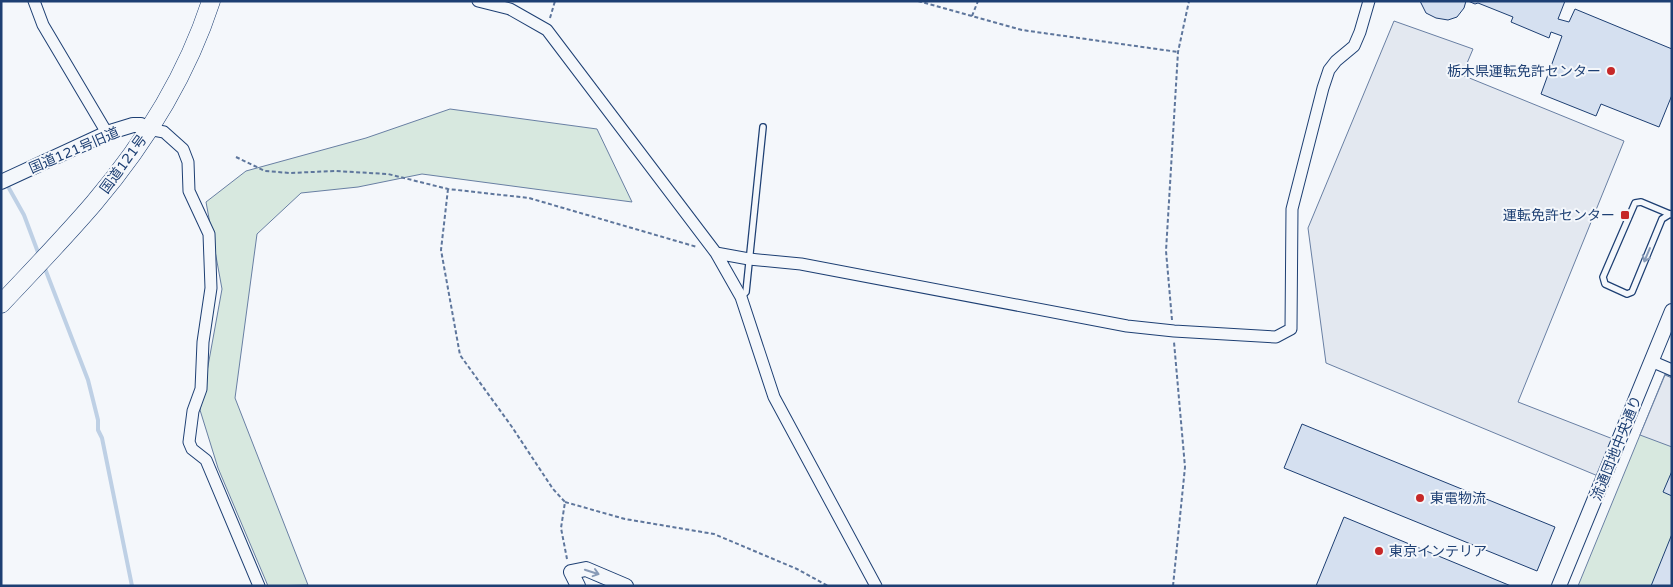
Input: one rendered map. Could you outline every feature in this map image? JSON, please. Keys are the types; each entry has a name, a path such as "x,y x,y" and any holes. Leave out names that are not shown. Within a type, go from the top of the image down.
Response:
{"highway":[{"name":"国道121号","path":"1,304 94,203 128,159 180,76 193,50 211,1"}],"street":[{"path":"34,1 43,25 107,133"},
{"path":"478,1 510,9 547,30 716,253 741,297 774,397 876,586"},
{"path":"716,253 749,259 801,264 1127,326 1174,331 1276,337 1291,329 1292,210 1326,79 1336,61 1354,46 1369,1"},
{"name":"国道121号旧道","path":"1,182 107,133 133,125 141,125 148,129"},
{"path":"148,129 164,132 182,149 188,162 189,191 209,234 211,288 203,342 201,389 193,411 189,442 192,449 206,460 257,576 259,586"},
{"name":"流通団地中央通り","path":"1559,586 1672,311"},
{"path":"1652,361 1672,370"},
{"path":"578,586 571,572 586,569 626,586"}],"lane":[{"path":"741,297 746,292 762,127"},
{"path":"1641,202 1671,214 1662,219 1632,292 1627,294 1605,284 1603,277 1635,203 1641,202"}],"path":[{"path":"547,30 555,1"},
{"path":"918,1 1022,30 1178,52"},
{"path":"972,16 978,1"},
{"path":"1173,586 1185,467 1166,251 1178,52 1189,1"},
{"path":"236,157 265,171 290,173 335,171 388,174 448,189 529,198 716,253"},
{"path":"448,189 441,250 460,355 565,502 625,520 714,534 797,569 828,586"},
{"path":"565,502 561,528 567,564 571,572"}],"shaded area":[{"path":"1394,21 1473,49 1462,75 1624,141 1518,402 1613,439 1598,476 1326,363 1308,228"},
{"path":"450,109 597,129 632,202 422,174 358,187 301,193 257,234 235,398 308,585 268,586 218,468 200,410 222,289 206,202 246,171 366,138"},
{"path":"1665,374 1672,377 1672,586 1578,586"},
{"path":"1665,375 1672,378 1672,447 1640,435"}],"building":[{"path":"1420,1 1466,1 1464,8 1457,17 1448,20 1436,18 1426,13"},
{"name":"栃木県運転免許センター","path":"1468,1 1565,1 1558,19 1569,22 1575,9 1672,49 1672,95 1659,127 1601,104 1596,116 1541,94 1562,36 1551,32 1549,38 1511,22 1513,17"},
{"name":"東電物流","path":"1302,424 1555,527 1537,571 1284,468"},
{"path":"1672,471 1672,496 1663,492"},
{"name":"東京インテリア","path":"1344,517 1511,586 1316,586"},
{"path":"1672,534 1672,586 1651,586"}],"waterway":[{"path":"1,174 24,215 39,255"},
{"path":"44,266 88,380 98,420 98,430 102,438 132,586"}],"place":[{"name":"栃木県運転免許センター","path":"1611,71"},
{"name":"運転免許センター","path":"1625,215"},
{"name":"東電物流","path":"1420,498"},
{"name":"東京インテリア","path":"1379,551"}]}
